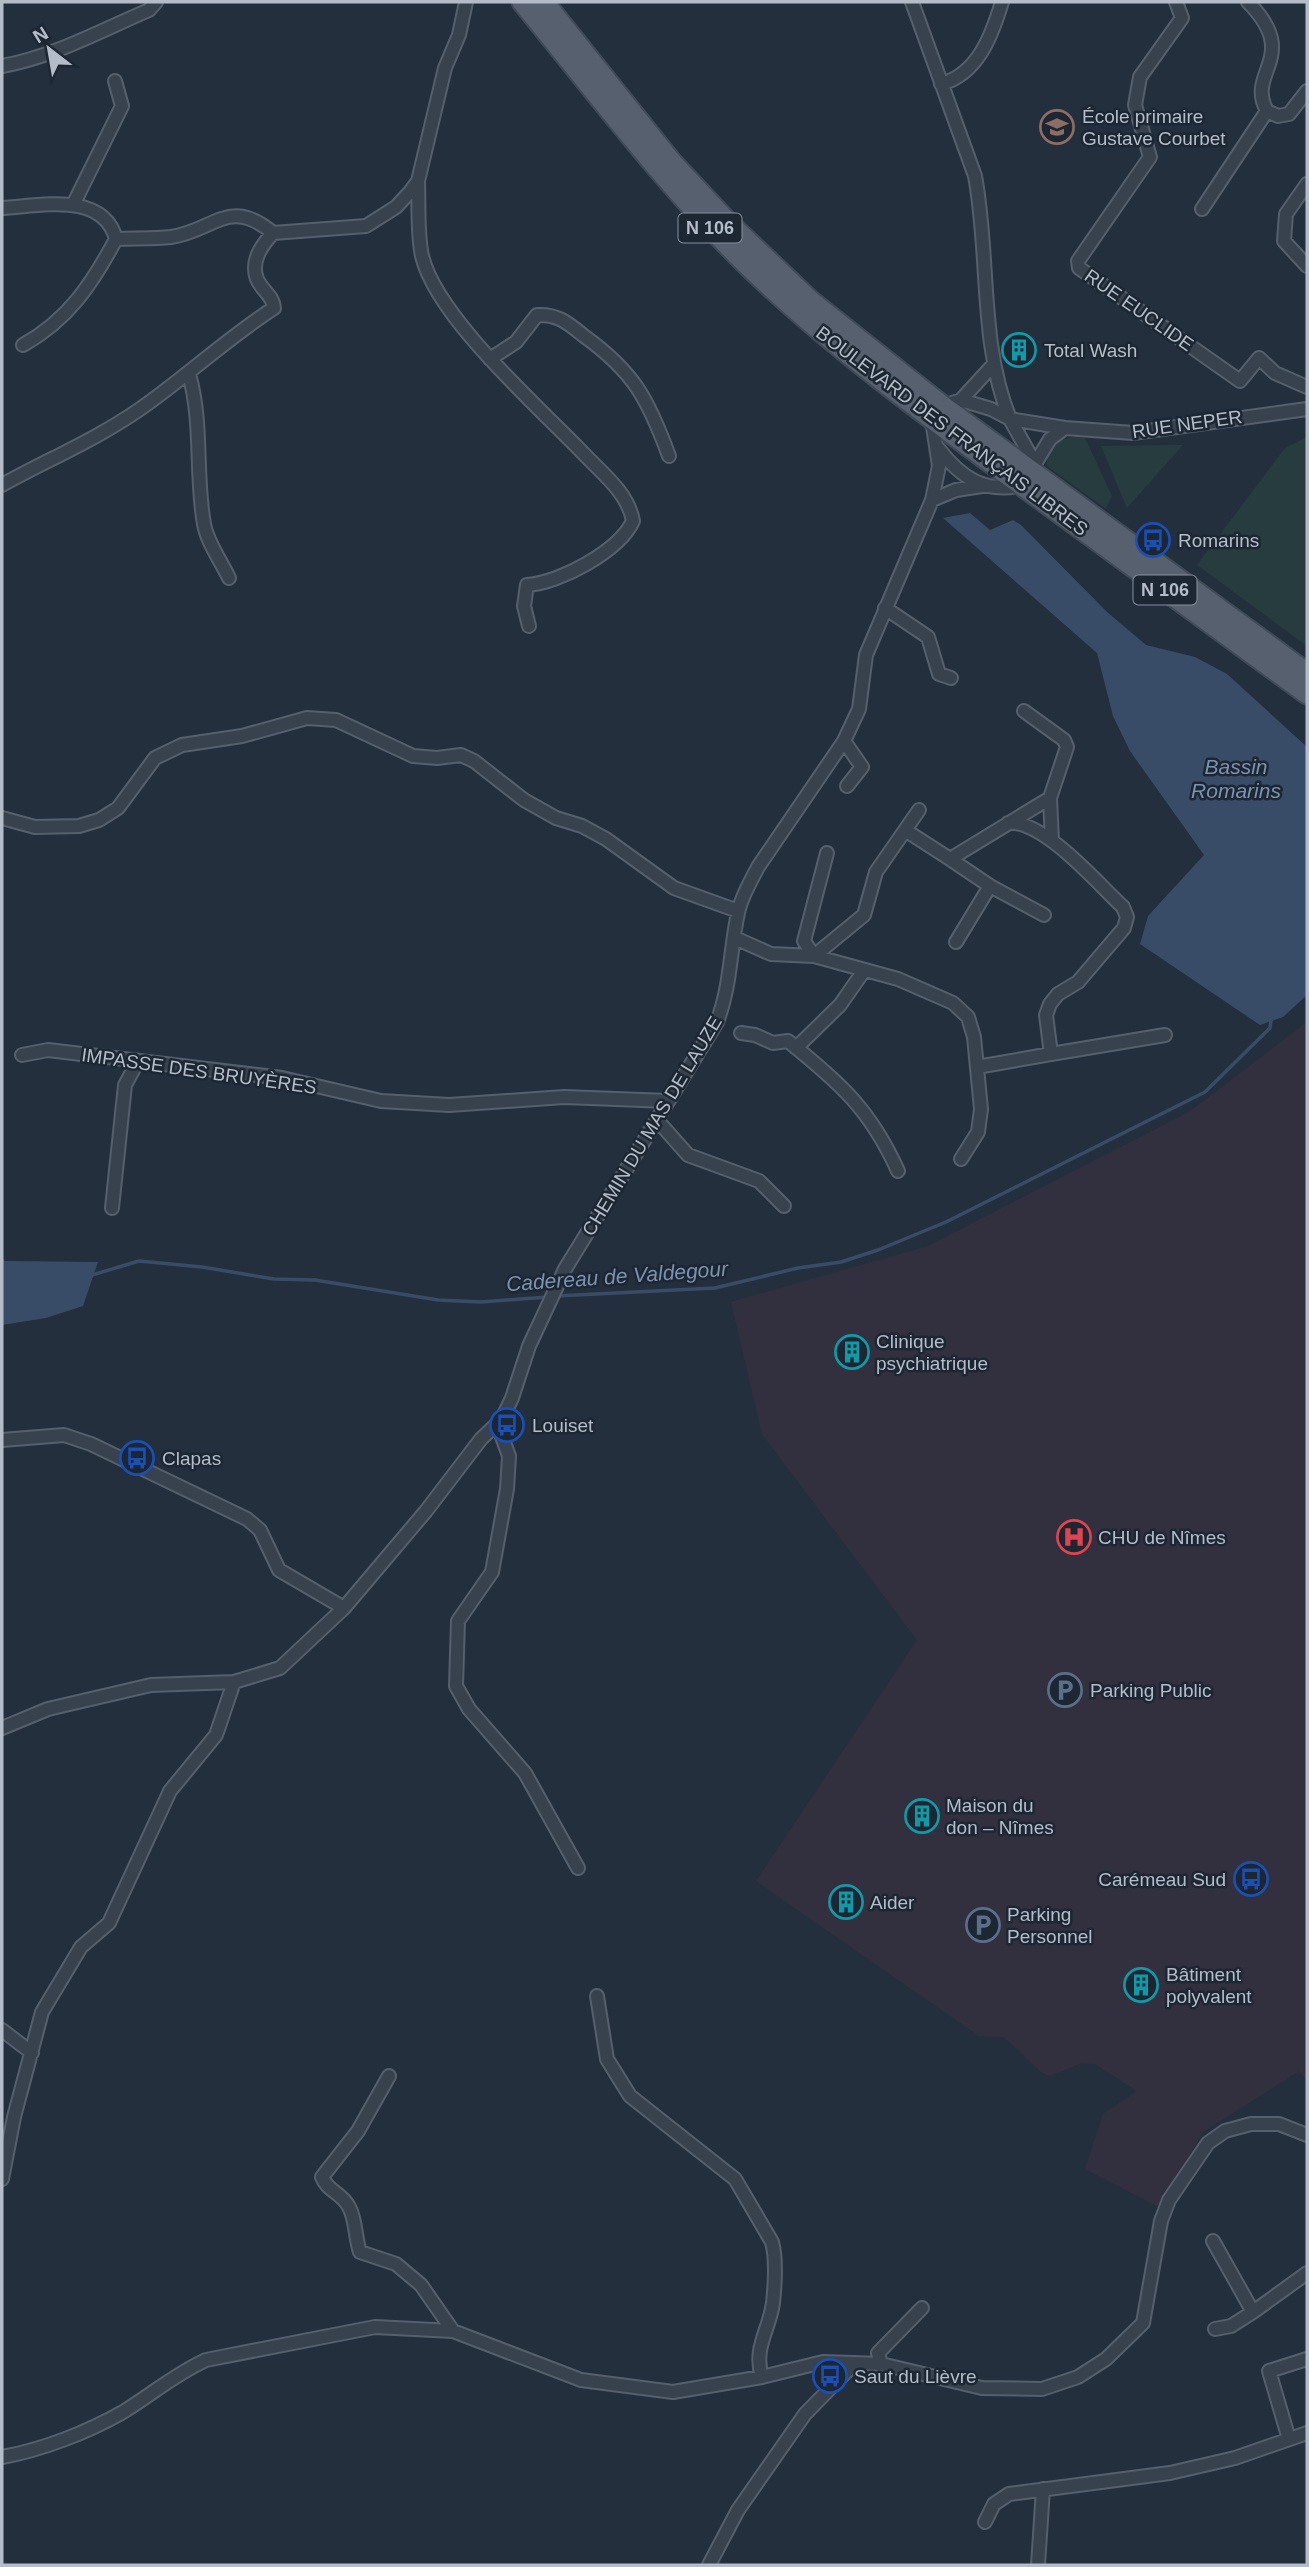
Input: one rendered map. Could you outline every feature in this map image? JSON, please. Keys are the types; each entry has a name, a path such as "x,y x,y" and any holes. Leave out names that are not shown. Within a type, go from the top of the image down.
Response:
{"main road":[{"name":"BOULEVARD DES FRANÇAIS LIBRES","path":"522,2 631,139 716,234 806,319 862,367 945,409"},
{"name":"BOULEVARD DES FRANÇAIS LIBRES","path":"544,2 641,125 728,222 811,301 945,409 1030,473 1307,673"},
{"name":"BOULEVARD DES FRANÇAIS LIBRES","path":"1030,473 1307,694"}],"street":[{"path":"2,66 28,61 51,52 149,10 156,2"},
{"path":"466,2 459,35 445,68 418,181 422,256 443,299 491,359 622,495 630,506 632,522 621,540 603,552 556,579 527,585 524,606 528,625"},
{"path":"912,2 975,176 981,205 994,364 1030,473"},
{"path":"941,84 962,75 980,56 1002,2"},
{"name":"RUE EUCLIDE","path":"1176,2 1182,18 1140,77 1135,105 1150,157 1078,261 1079,268 1240,381 1259,358 1275,373 1307,387"},
{"path":"1248,2 1265,23 1275,49 1260,88 1260,99 1267,111 1278,116 1289,114 1307,91"},
{"path":"73,205 122,106 115,81"},
{"path":"1202,209 1267,111"},
{"path":"2,485 136,412 189,374 231,336 274,309 274,300 257,279 256,262 259,248 273,233 366,226 396,208 418,181"},
{"path":"1307,184 1286,215 1284,241 1307,266"},
{"path":"2,208 73,205 98,211 113,227 116,239 92,284 47,331 23,345"},
{"path":"116,239 173,237 208,223 241,215 256,218 273,233"},
{"path":"491,359 516,342 537,315 555,314 615,358 642,394 669,456"},
{"path":"945,409 994,364"},
{"path":"189,374 195,395 201,450 204,527 229,578"},
{"name":"RUE NEPER","path":"945,409 1065,428 1133,433 1307,409"},
{"name":"CHEMIN DU MAS DE LAUZE","path":"2,1728 48,1709 151,1685 234,1682 280,1668 344,1608 426,1511 481,1439 499,1428 529,1346 555,1289 717,1022 726,1000 738,911 758,867 844,741 859,709 866,655 932,500 938,478 937,448 945,409"},
{"path":"932,500 956,490 982,486 999,489 1030,473 1049,439 1065,428"},
{"path":"937,448 959,473 982,486"},
{"path":"885,608 928,637 939,674 951,678"},
{"path":"1024,710 1064,740 1067,747 1050,798 1052,841"},
{"path":"2,818 35,827 79,826 99,820 118,808 155,758 182,745 242,736 307,718 336,720 413,756 437,758 461,755 474,761 524,800 556,818 582,826 606,839 674,888 738,911"},
{"path":"844,741 862,767 847,786"},
{"path":"950,859 1050,798"},
{"path":"814,956 864,915 876,872 919,810"},
{"path":"1009,823 1027,825 1052,841 1123,907 1127,917 1124,928 1078,982 1058,994 1050,1004 1046,1015 1051,1054"},
{"path":"905,830 990,886 1044,915"},
{"path":"814,956 804,941 827,853"},
{"path":"956,942 990,886"},
{"path":"735,938 771,954 814,956 863,972 898,979 953,1003 968,1017 981,1108 978,1132 961,1159"},
{"path":"796,1048 840,1005 863,972"},
{"path":"741,1033 755,1035 773,1044 788,1041 796,1048 865,1111 898,1171"},
{"path":"977,1068 1165,1035"},
{"name":"IMPASSE DES BRUYÈRES","path":"22,1055 48,1050 282,1078 381,1101 449,1105 564,1097 668,1101"},
{"path":"111,1208 125,1085 138,1061"},
{"path":"657,1121 688,1155 759,1181 784,1206"},
{"path":"499,1428 509,1455 507,1489 492,1572 458,1621 456,1686 469,1709 525,1773 578,1868"},
{"path":"2,1440 64,1435 91,1444 247,1519 260,1530 279,1570 344,1608"},
{"path":"2,2179 14,2117 42,2012 80,1947 108,1923 170,1791 216,1735 234,1682"},
{"path":"597,1996 607,2059 630,2096 735,2179 772,2242 775,2253 773,2303 757,2358 762,2377"},
{"path":"2,2030 32,2053"},
{"path":"389,2076 358,2131 322,2177 326,2186 344,2199 351,2210 360,2252 396,2264 421,2285 453,2331"},
{"path":"2,2131 14,2117"},
{"path":"2,2456 23,2454 103,2423 182,2371 205,2360 375,2327 453,2331 581,2380 673,2392 762,2377 823,2362 881,2364 982,2388 1042,2389 1077,2377 1106,2359 1143,2323 1161,2221 1169,2200 1208,2143 1225,2132 1251,2124 1279,2124 1307,2135"},
{"path":"1213,2241 1253,2312"},
{"path":"1216,2329 1231,2326 1307,2273"},
{"path":"881,2364 878,2353 922,2308"},
{"path":"1289,2439 1269,2371 1307,2359"},
{"path":"709,2565 738,2510 805,2414 855,2363"},
{"path":"985,2522 994,2504 1009,2494 1170,2473 1235,2459 1307,2433"},
{"path":"1038,2565 1043,2489"}],"shaded area":[{"name":"CHU de Nîmes","path":"1307,1022 1307,2082 1299,2071 1203,2132 1159,2207 1085,2169 1103,2114 1137,2091 1095,2064 1081,2063 1050,2076 1041,2072 1004,2037 979,2036 756,1881 917,1640 762,1434 731,1302 928,1246 1189,1112"}],"green space":[{"path":"1079,435 1085,438 1112,496 1106,509 1047,466 1047,451 1058,441"},
{"path":"1307,437 1307,646 1197,565 1285,448"},
{"path":"1183,445 1127,508 1101,446"}],"water":[{"name":"Bassin Romarins","path":"970,513 990,530 1013,520 1021,525 1107,612 1146,645 1195,657 1227,674 1307,747 1307,995 1283,1017 1260,1025 1140,944 1148,916 1204,855 1130,751 1113,716 1097,653 943,518"},
{"path":"2,1257 5,1261 98,1262 83,1306 46,1318 2,1325"}],"waterway":[{"name":"Cadereau de Valdegour","path":"556,1296 715,1288 798,1268 841,1262 878,1250 946,1222 1205,1092 1270,1028 1271,1020"},
{"name":"Cadereau de Valdegour","path":"92,1275 139,1261 202,1267 274,1279 315,1280 438,1300 481,1302 548,1297"}],"place":[{"name":"École primaire Gustave Courbet","path":"1057,127"},
{"name":"Total Wash","path":"1019,350"},
{"name":"Romarins","path":"1153,540"},
{"name":"Clinique psychiatrique","path":"852,1352"},
{"name":"Louiset","path":"507,1425"},
{"name":"Clapas","path":"137,1458"},
{"name":"CHU de Nîmes","path":"1074,1537"},
{"name":"Parking Public","path":"1065,1690"},
{"name":"Maison du don – Nîmes","path":"922,1816"},
{"name":"Carémeau Sud","path":"1251,1879"},
{"name":"Aider","path":"846,1902"},
{"name":"Parking Personnel","path":"983,1925"},
{"name":"Bâtiment polyvalent","path":"1141,1985"},
{"name":"Saut du Lièvre","path":"830,2376"}]}
